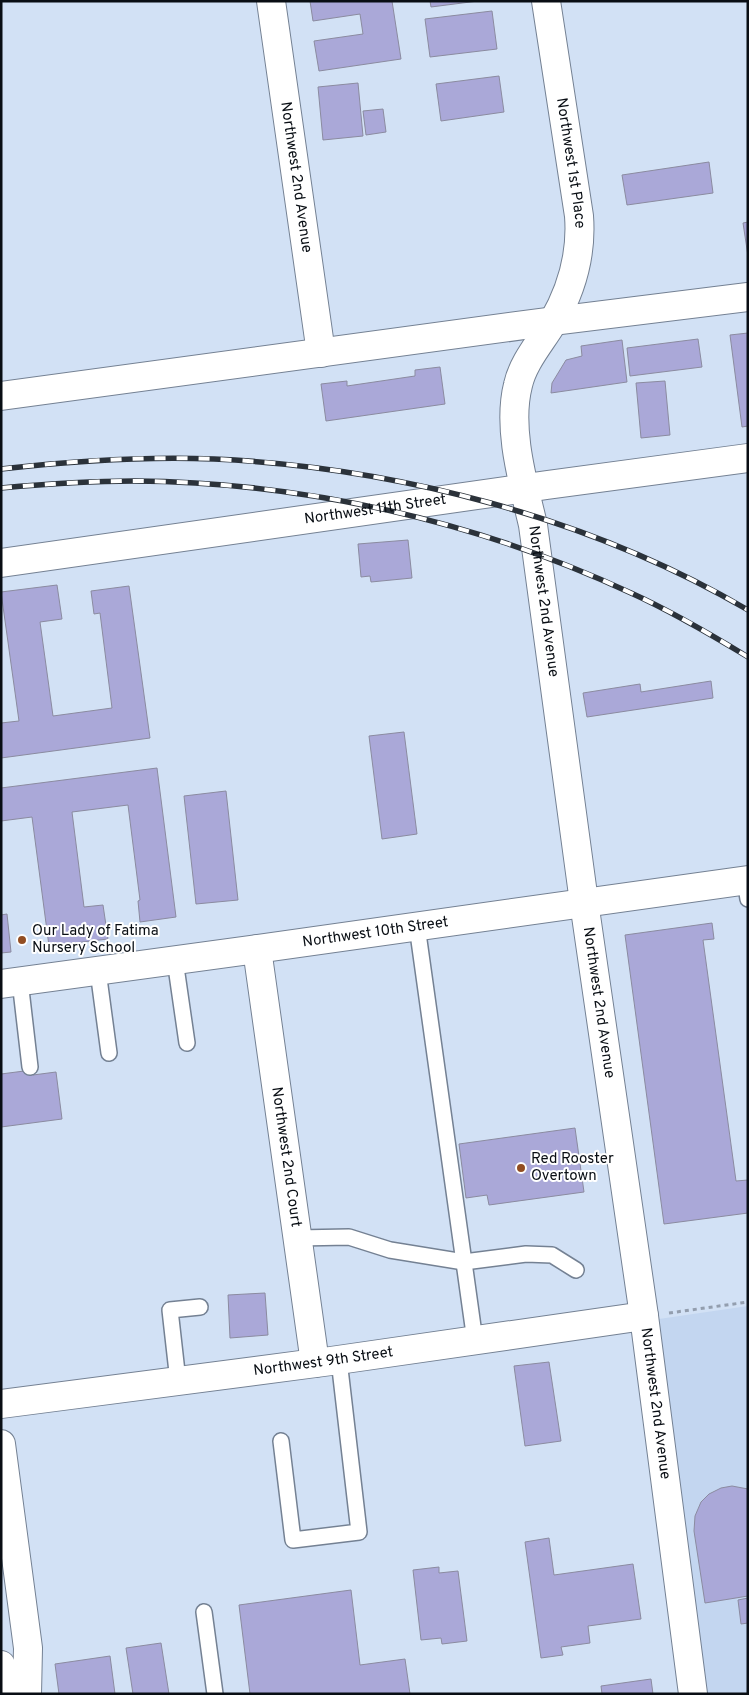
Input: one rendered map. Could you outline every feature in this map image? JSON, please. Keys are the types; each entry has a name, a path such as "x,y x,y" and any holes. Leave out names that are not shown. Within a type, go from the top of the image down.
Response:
{"main road":[{"name":"Northwest 2nd Avenue","path":"271,1 320,353"},
{"name":"Northwest 1st Place","path":"546,1 581,236 578,259 572,278 554,321"},
{"path":"1,396 554,321 748,298"},
{"name":"Northwest 2nd Avenue","path":"554,321 523,370 515,401 515,426 548,631 584,902 653,1315 693,1694"},
{"name":"Northwest 11th Street","path":"1,563 748,458"},
{"name":"Northwest 10th Street","path":"10,982 257,950 584,902 747,886"},
{"name":"Northwest 2nd Court","path":"257,950 297,1238 327,1362"},
{"name":"Northwest 9th Street","path":"1,1404 327,1362 653,1315"},
{"path":"1,1444 28,1648 27,1694"},
{"path":"1,1665 12,1694"}],"lane":[{"path":"418,926 475,1340"},
{"path":"176,960 187,1043"},
{"path":"98,970 109,1053"},
{"path":"10,982 30,1067"},
{"path":"297,1238 349,1237 390,1250 464,1262 526,1254 552,1255 576,1270"},
{"path":"178,1381 170,1310 200,1307"},
{"path":"281,1442 293,1540 359,1532 327,1362"},
{"path":"204,1612 215,1694"}],"path":[{"path":"653,1315 748,1302"}],"shaded area":[{"path":"748,1306 748,1694 702,1694 652,1320"}],"building":[{"path":"310,1 392,1 401,59 319,71 314,41 363,34 360,14 313,21"},
{"path":"430,1 478,1 431,7"},
{"path":"492,11 497,49 430,57 425,19"},
{"path":"499,76 504,112 441,121 436,84"},
{"path":"358,83 363,136 323,140 318,87"},
{"path":"383,109 386,132 366,135 363,111"},
{"path":"709,162 713,193 627,205 622,175"},
{"path":"748,222 748,256 743,223"},
{"path":"748,333 748,426 742,427 730,335"},
{"path":"698,339 702,367 630,376 627,348"},
{"path":"622,340 627,382 551,393 552,383 566,360 582,356 581,346"},
{"path":"440,367 445,404 326,421 321,384 347,381 347,386 415,376 415,370"},
{"path":"665,381 670,435 641,438 636,383"},
{"path":"408,540 412,578 371,582 370,576 361,577 358,544"},
{"path":"57,585 62,619 40,622 53,716 112,708 100,613 94,614 91,591 129,586 150,738 1,758 1,723 19,721 1,592"},
{"path":"711,681 713,698 587,717 583,693 640,684 641,692"},
{"path":"404,732 417,834 382,839 369,736"},
{"path":"157,768 176,917 140,922 138,901 140,900 128,805 72,812 84,907 103,905 108,939 49,946 32,817 1,821 1,788"},
{"path":"226,791 238,900 196,904 184,796"},
{"path":"7,914 11,952 1,953 1,915"},
{"path":"712,923 714,939 703,940 736,1181 748,1180 748,1213 664,1224 625,935"},
{"path":"32,1070 33,1075 56,1072 62,1119 1,1127 1,1074"},
{"name":"Red Rooster Overtown","path":"575,1128 584,1192 489,1205 487,1195 466,1198 459,1144"},
{"path":"265,1293 268,1335 230,1338 228,1295"},
{"path":"549,1362 561,1441 525,1446 514,1366"},
{"path":"732,1486 748,1489 748,1596 705,1603 694,1531 695,1516 701,1502 709,1494 721,1488"},
{"path":"549,1538 554,1575 633,1564 641,1619 588,1626 590,1643 561,1647 563,1655 541,1658 525,1542"},
{"path":"439,1567 439,1573 458,1571 467,1641 442,1644 441,1638 421,1640 413,1570"},
{"path":"351,1590 360,1665 405,1659 410,1694 250,1694 239,1605"},
{"path":"748,1598 748,1623 741,1624 738,1600"},
{"path":"161,1643 169,1694 133,1694 126,1648"},
{"path":"110,1656 115,1694 59,1694 55,1664"},
{"path":"651,1679 653,1694 602,1694 601,1686"}],"railway":[{"path":"1,469 108,460 214,459 283,464 352,473 422,486 490,503 558,524 624,549 687,577 748,610"},
{"path":"1,488 134,481 198,483 262,489 388,510 451,526 512,545 572,568 661,607 748,657"}],"place":[{"name":"Our Lady of Fatima Nursery School","path":"22,940"},
{"name":"Red Rooster Overtown","path":"521,1168"}]}
